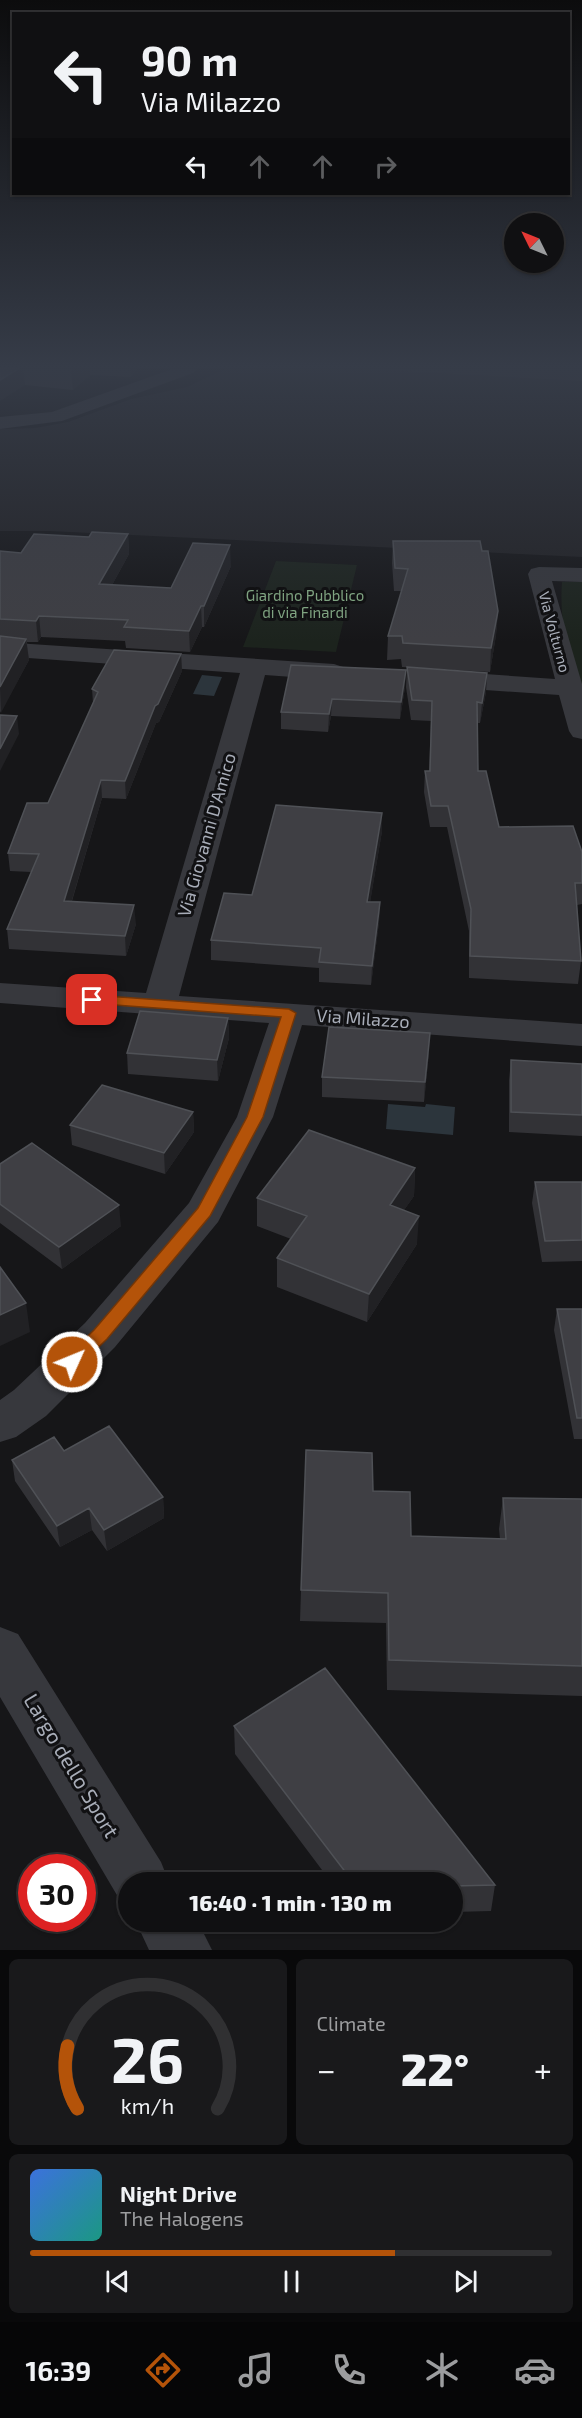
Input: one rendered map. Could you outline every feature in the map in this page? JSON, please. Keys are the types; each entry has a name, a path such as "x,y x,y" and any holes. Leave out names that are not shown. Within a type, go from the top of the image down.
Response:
{"street":[{"name":"Via Volturno","path":"582,575 539,574 582,731"},
{"path":"0,649 360,674"},
{"name":"Via Giovanni D'Amico","path":"160,1004 255,666"},
{"path":"418,678 569,688"},
{"name":"Via Milazzo","path":"0,993 582,1035"},
{"path":"0,1424 30,1403 100,1335 204,1212 255,1117 289,1013"},
{"name":"Largo dello Sport","path":"0,1650 135,1872"},
{"path":"171,1932 183,1950"}],"shaded area":[{"path":"0,460 582,460 582,557 49,531 0,531"},
{"path":"202,675 222,677 214,696 193,694"},
{"path":"388,1104 455,1107 453,1135 386,1129"}],"green space":[{"name":"Giardino Pubblico di via Finardi","path":"276,561 357,565 336,652 243,647"},
{"path":"562,582 582,582 582,689 565,637"}],"building":[{"path":"92,532 128,534 99,584 171,588 193,543 230,545 204,606 201,606 189,631 124,627 128,620 39,616 36,621 0,619 0,551 21,553 34,534 89,537"},
{"path":"393,541 480,541 482,551 488,551 498,611 491,648 403,643 402,636 388,636 408,569 395,568"},
{"path":"0,636 26,639 0,687"},
{"path":"114,650 181,654 155,706 125,781 101,780 64,901 134,905 125,936 7,929 39,854 8,853 27,803 48,803 98,692 92,689"},
{"path":"291,665 406,670 401,702 332,699 329,714 281,712"},
{"path":"407,667 487,673 482,703 477,702 478,771 486,771 499,827 573,826 582,852 582,883 575,883 581,961 470,956 471,909 448,806 431,806 425,771 430,771 432,701 412,700"},
{"path":"0,715 17,716 0,749"},
{"path":"276,805 382,813 367,902 380,902 372,966 319,962 321,948 211,940 224,893 252,895"},
{"path":"140,1011 228,1018 217,1060 127,1053"},
{"path":"329,1027 430,1033 425,1082 322,1077"},
{"path":"511,1060 582,1064 582,1115 511,1112"},
{"path":"102,1085 193,1112 164,1153 70,1125"},
{"path":"309,1130 415,1168 390,1205 419,1216 369,1294 277,1258 307,1216 257,1198"},
{"path":"32,1143 119,1205 59,1247 0,1204 0,1164"},
{"path":"535,1182 582,1182 582,1240 545,1241"},
{"path":"0,1267 26,1303 0,1315"},
{"path":"557,1309 582,1309 582,1418 577,1418"},
{"path":"109,1426 163,1497 104,1530 89,1508 57,1526 12,1460 54,1437 64,1451"},
{"path":"306,1450 372,1453 373,1491 410,1492 411,1536 506,1539 503,1498 582,1499 582,1666 389,1660 388,1593 301,1590"},
{"path":"325,1668 495,1885 463,1886 463,1872 345,1872 234,1726"}],"route":[{"path":"72,1362 100,1335 204,1212 255,1117 289,1013 92,1000"}]}
